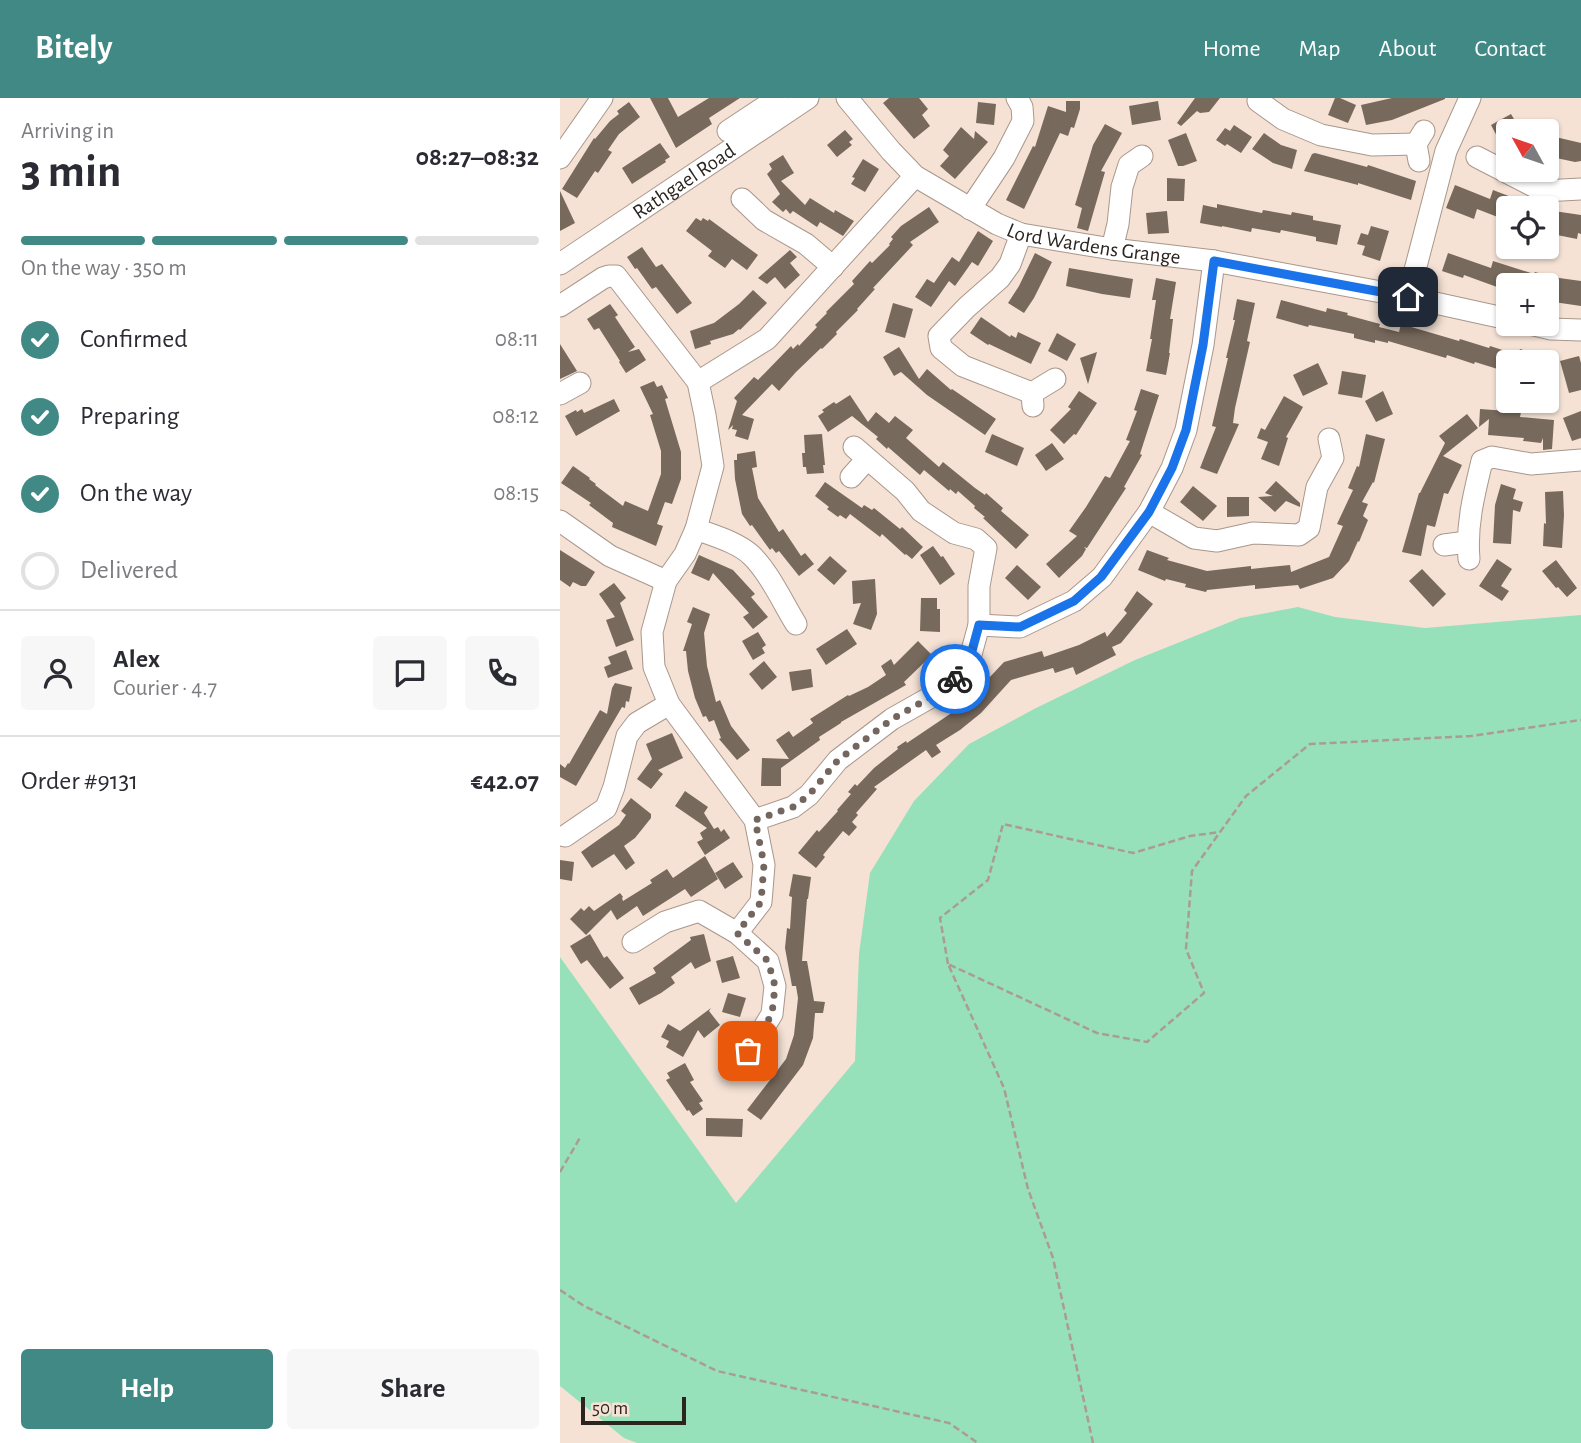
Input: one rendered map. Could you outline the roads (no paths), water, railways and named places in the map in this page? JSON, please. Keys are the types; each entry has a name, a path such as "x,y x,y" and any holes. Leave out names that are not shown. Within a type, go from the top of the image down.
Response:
{"street":[{"path":"560,158 602,98"},
{"path":"728,131 778,98"},
{"name":"Rathgael Road","path":"560,264 808,98"},
{"name":"Lord Wardens Grange","path":"847,98 915,176 997,225 1021,234 1112,249 1214,261 1496,316"},
{"path":"970,209 1004,158 1023,121 1017,98"},
{"path":"1408,297 1446,151 1470,98"},
{"path":"1256,103 1283,119 1321,135 1372,145 1420,145"},
{"path":"1473,155 1543,191 1581,189"},
{"path":"1112,249 1122,187 1129,165 1142,156"},
{"path":"698,382 767,339 915,176"},
{"path":"742,196 764,220 806,244 833,267"},
{"path":"1021,234 1010,264 1000,278 939,336 941,348 963,366 1033,399 1055,379"},
{"path":"979,625 1020,627 1074,601 1101,577 1149,512 1172,468 1186,430 1203,345 1214,261"},
{"path":"560,306 603,278 616,276 698,382 713,466 696,529 685,554 666,581 652,632 654,667 669,704 755,820 764,864 761,902 737,933"},
{"path":"1559,329 1581,330"},
{"path":"560,394 580,383"},
{"path":"1149,512 1194,538 1217,541 1253,533 1299,535 1309,528 1317,487 1333,458 1329,439"},
{"path":"755,820 793,807 809,795 838,760 892,719 938,693 957,677 970,658 979,625 979,586 986,548 976,539 954,533 921,511 905,492 861,453 851,477"},
{"path":"1444,545 1468,551 1471,505 1482,461 1492,457 1531,464 1581,460"},
{"path":"560,521 610,556 666,581"},
{"path":"696,529 740,547 752,555 799,626"},
{"path":"570,825 606,808 627,736 637,723 669,704"},
{"path":"631,943 665,922 699,911 737,933 768,961 775,986 772,1014 738,1064"}]}
